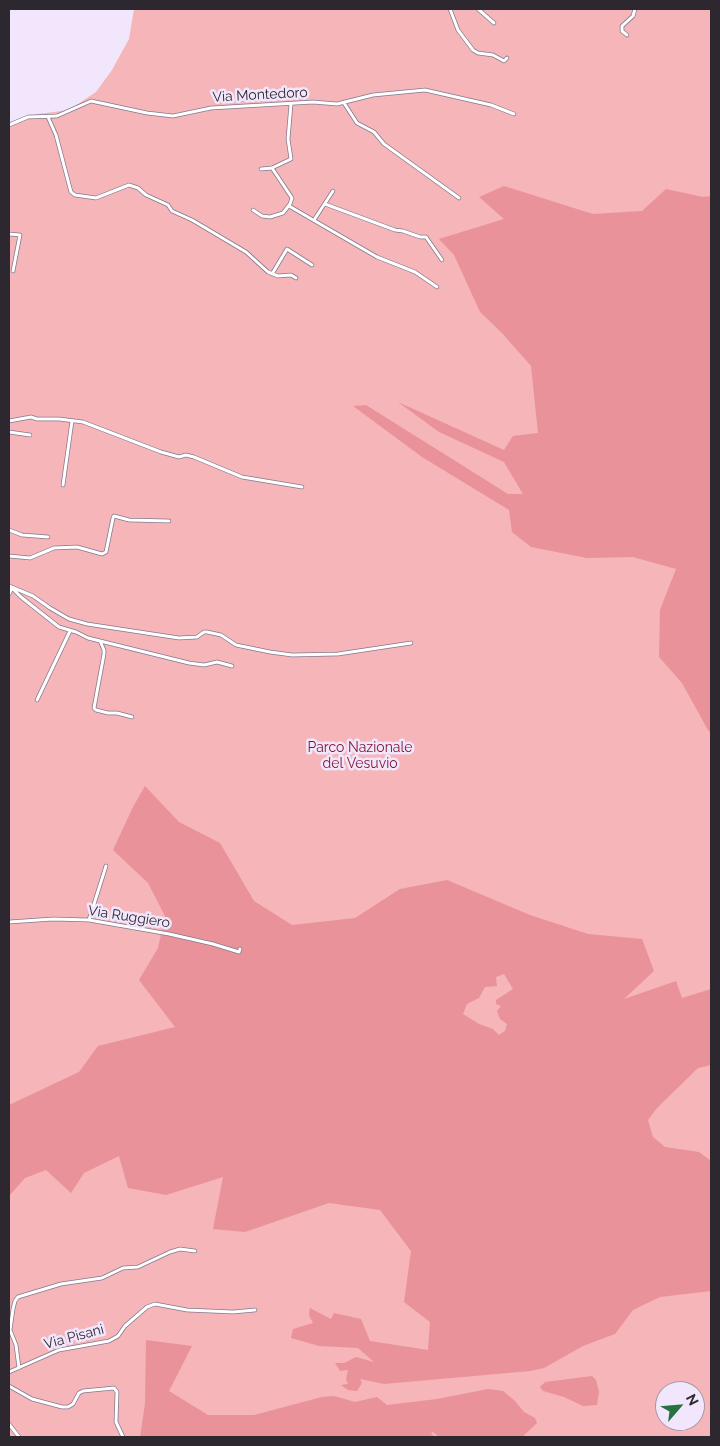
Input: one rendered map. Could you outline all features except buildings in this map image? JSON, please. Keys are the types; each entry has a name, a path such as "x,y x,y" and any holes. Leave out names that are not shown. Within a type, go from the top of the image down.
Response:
{"street":[{"path":"450,9 458,30 473,50 478,53 493,55 504,61 507,58"},
{"path":"478,9 494,23"},
{"path":"627,35 622,31 622,26 633,16 635,9"},
{"name":"Via Montedoro","path":"9,124 28,117 48,117 66,113 91,101 147,113 174,116 211,108 313,102 332,105 373,95 425,90 491,105 514,114"},
{"path":"344,103 358,123 374,132 384,144 459,198"},
{"path":"261,169 272,168 291,159 288,139 291,104"},
{"path":"48,117 56,135 71,192 75,195 96,198 129,185 138,188 146,195 168,205 172,211 192,220 246,252 272,274 278,276 291,274 296,278"},
{"path":"253,210 262,216 270,216 280,214 289,206 292,198 272,168"},
{"path":"314,220 333,191"},
{"path":"325,204 395,230 404,230 420,237 426,237 442,260"},
{"path":"289,206 385,261 420,275 438,287"},
{"path":"9,234 20,235 12,271"},
{"path":"272,274 287,249 312,265"},
{"path":"9,421 31,416 37,419 59,419 95,426 160,452 179,457 186,455 194,457 242,477 302,487"},
{"path":"63,485 72,421"},
{"path":"9,432 30,435"},
{"path":"9,556 30,558 54,548 76,547 102,554 106,552 114,516 129,520 169,521"},
{"path":"9,530 22,535 48,537"},
{"path":"9,594 11,587"},
{"path":"11,587 50,621 70,631 100,641 204,665 217,662 232,666"},
{"path":"11,587 33,596 69,619 87,624 179,638 197,637 207,632 221,635 236,644 270,652 292,655 338,654 411,643"},
{"path":"37,700 70,631"},
{"path":"100,641 104,648 104,654 94,708 108,713 132,717"},
{"path":"89,920 106,866"},
{"name":"Via Ruggiero","path":"9,922 53,919 89,920 169,934 239,952 240,949"},
{"path":"19,1368 16,1345 10,1330 12,1309 18,1297 61,1284 102,1278 123,1268 138,1267 180,1249 195,1251"},
{"name":"Via Pisani","path":"9,1372 59,1350 109,1341 118,1336 124,1326 147,1307 155,1304 187,1310 234,1312 255,1310"},
{"path":"9,1386 32,1399 62,1407 68,1407 73,1404 79,1393 83,1391 114,1388 117,1392 116,1422 123,1437"},
{"path":"9,1424 19,1437"}],"green space":[{"name":"Parco Nazionale del Vesuvio","path":"134,9 711,9 711,1437 9,1437 9,122 38,114 69,110 96,92 112,70 129,39"}],"shaded area":[{"path":"504,186 593,214 642,211 666,189 703,197 711,196 711,733 682,683 659,657 660,610 676,569 633,557 587,558 531,547 512,532 509,510 422,457 353,406 366,405 508,494 523,494 504,462 439,432 398,402 504,450 513,436 538,433 531,366 502,333 480,312 454,255 439,239 504,219 479,197"},
{"path":"145,786 179,822 220,843 254,901 292,925 355,918 400,889 447,880 530,915 588,934 642,939 654,971 624,999 676,981 682,998 711,989 711,1065 698,1068 657,1108 648,1120 653,1137 665,1147 699,1152 711,1161 711,1291 660,1297 633,1310 615,1334 583,1346 544,1368 530,1371 384,1384 360,1379 362,1383 357,1391 348,1390 341,1385 348,1384 346,1379 348,1370 340,1371 335,1363 344,1363 356,1357 374,1362 358,1348 319,1346 291,1338 293,1329 313,1323 309,1315 310,1308 331,1319 334,1313 361,1319 370,1341 428,1350 430,1322 404,1302 411,1251 380,1210 329,1203 245,1232 213,1229 223,1177 166,1195 128,1188 119,1156 84,1173 71,1193 46,1170 25,1178 9,1196 9,1105 79,1072 98,1046 175,1027 139,980 158,948 165,916 148,883 113,850","holes":["504,974 513,989 496,1000 496,1004 501,1006 497,1011 500,1019 507,1024 505,1031 499,1035 493,1029 479,1024 463,1014 467,1004 479,998 485,987 497,986 496,977"]},
{"path":"146,1340 192,1346 169,1391 208,1415 254,1415 322,1397 334,1396 355,1402 377,1397 387,1405 437,1399 488,1389 503,1391 524,1412 535,1418 537,1423 522,1437 439,1437 433,1432 431,1433 434,1437 140,1437 145,1404"},
{"path":"592,1376 596,1380 599,1392 597,1405 583,1406 564,1397 543,1391 540,1387 545,1382"}]}
